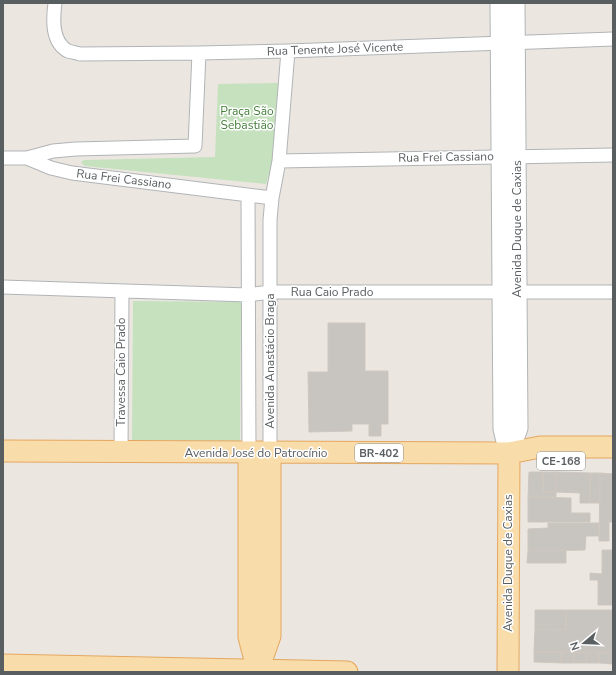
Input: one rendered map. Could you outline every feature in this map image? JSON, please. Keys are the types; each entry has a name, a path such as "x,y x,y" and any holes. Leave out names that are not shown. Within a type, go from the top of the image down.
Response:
{"main road":[{"name":"Avenida Duque de Caxias","path":"500,3 508,43"},
{"name":"Avenida Duque de Caxias","path":"508,672 509,453 503,429 510,292 508,43 515,3"},
{"name":"Avenida José do Patrocínio","path":"3,451 509,453 540,447 613,447"},
{"name":"Avenida Anastácio Braga","path":"258,671 270,636 270,452"},
{"name":"Avenida Anastácio Braga","path":"249,453 250,637 258,671"},
{"name":"Avenida José do Patrocínio","path":"509,453 541,461 613,462"},
{"path":"3,665 348,672"}],"street":[{"name":"Rua Tenente José Vicente","path":"55,3 53,24 55,34 60,44 68,51 80,54 288,51 613,39"},
{"name":"Avenida Anastácio Braga","path":"270,452 270,225 272,198 279,161 288,51"},
{"name":"Rua Frei Cassiano","path":"3,158 27,158 53,151 76,149 195,146 199,53"},
{"name":"Rua Frei Cassiano","path":"279,161 613,155"},
{"name":"Rua Frei Cassiano","path":"27,158 51,168 72,173 272,198"},
{"name":"Avenida Anastácio Braga","path":"248,195 249,453"},
{"name":"Rua Caio Prado","path":"3,287 248,295 270,292 613,292"},
{"name":"Travessa Caio Prado","path":"121,452 122,291"}],"green space":[{"name":"Praça São Sebastião","path":"278,83 273,159 266,184 85,166 81,163 85,160 215,157 218,84"},
{"path":"133,301 241,302 240,441 132,440"}],"building":[{"path":"328,323 365,323 365,371 388,371 388,424 381,424 381,436 369,436 369,424 352,424 352,431 309,432 308,372 328,372"},
{"path":"529,472 543,472 543,492 556,492 556,497 528,497"},
{"path":"543,472 557,472 556,492 543,492"},
{"path":"557,472 590,473 590,503 580,503 580,493 556,492"},
{"path":"590,473 600,473 600,503 590,503"},
{"path":"600,473 613,474 613,522 609,522 609,541 599,541"},
{"path":"528,497 571,498 571,513 590,513 590,522 528,522"},
{"path":"548,523 599,523 599,536 586,536 585,550 528,551 528,529 548,528"},
{"path":"566,550 566,563 527,563 528,551"},
{"path":"602,550 613,550 613,605 598,605 598,580 590,580 590,573 602,574"},
{"path":"535,610 566,610 566,630 535,629"},
{"path":"566,610 613,610 613,653 534,652 535,629 566,630"},
{"path":"534,652 561,652 561,663 534,662"},
{"path":"561,652 574,652 574,663 561,663"},
{"path":"574,652 586,652 586,663 574,663"},
{"path":"586,652 599,652 599,663 586,663"},
{"path":"599,652 613,653 612,664 599,663"}]}
